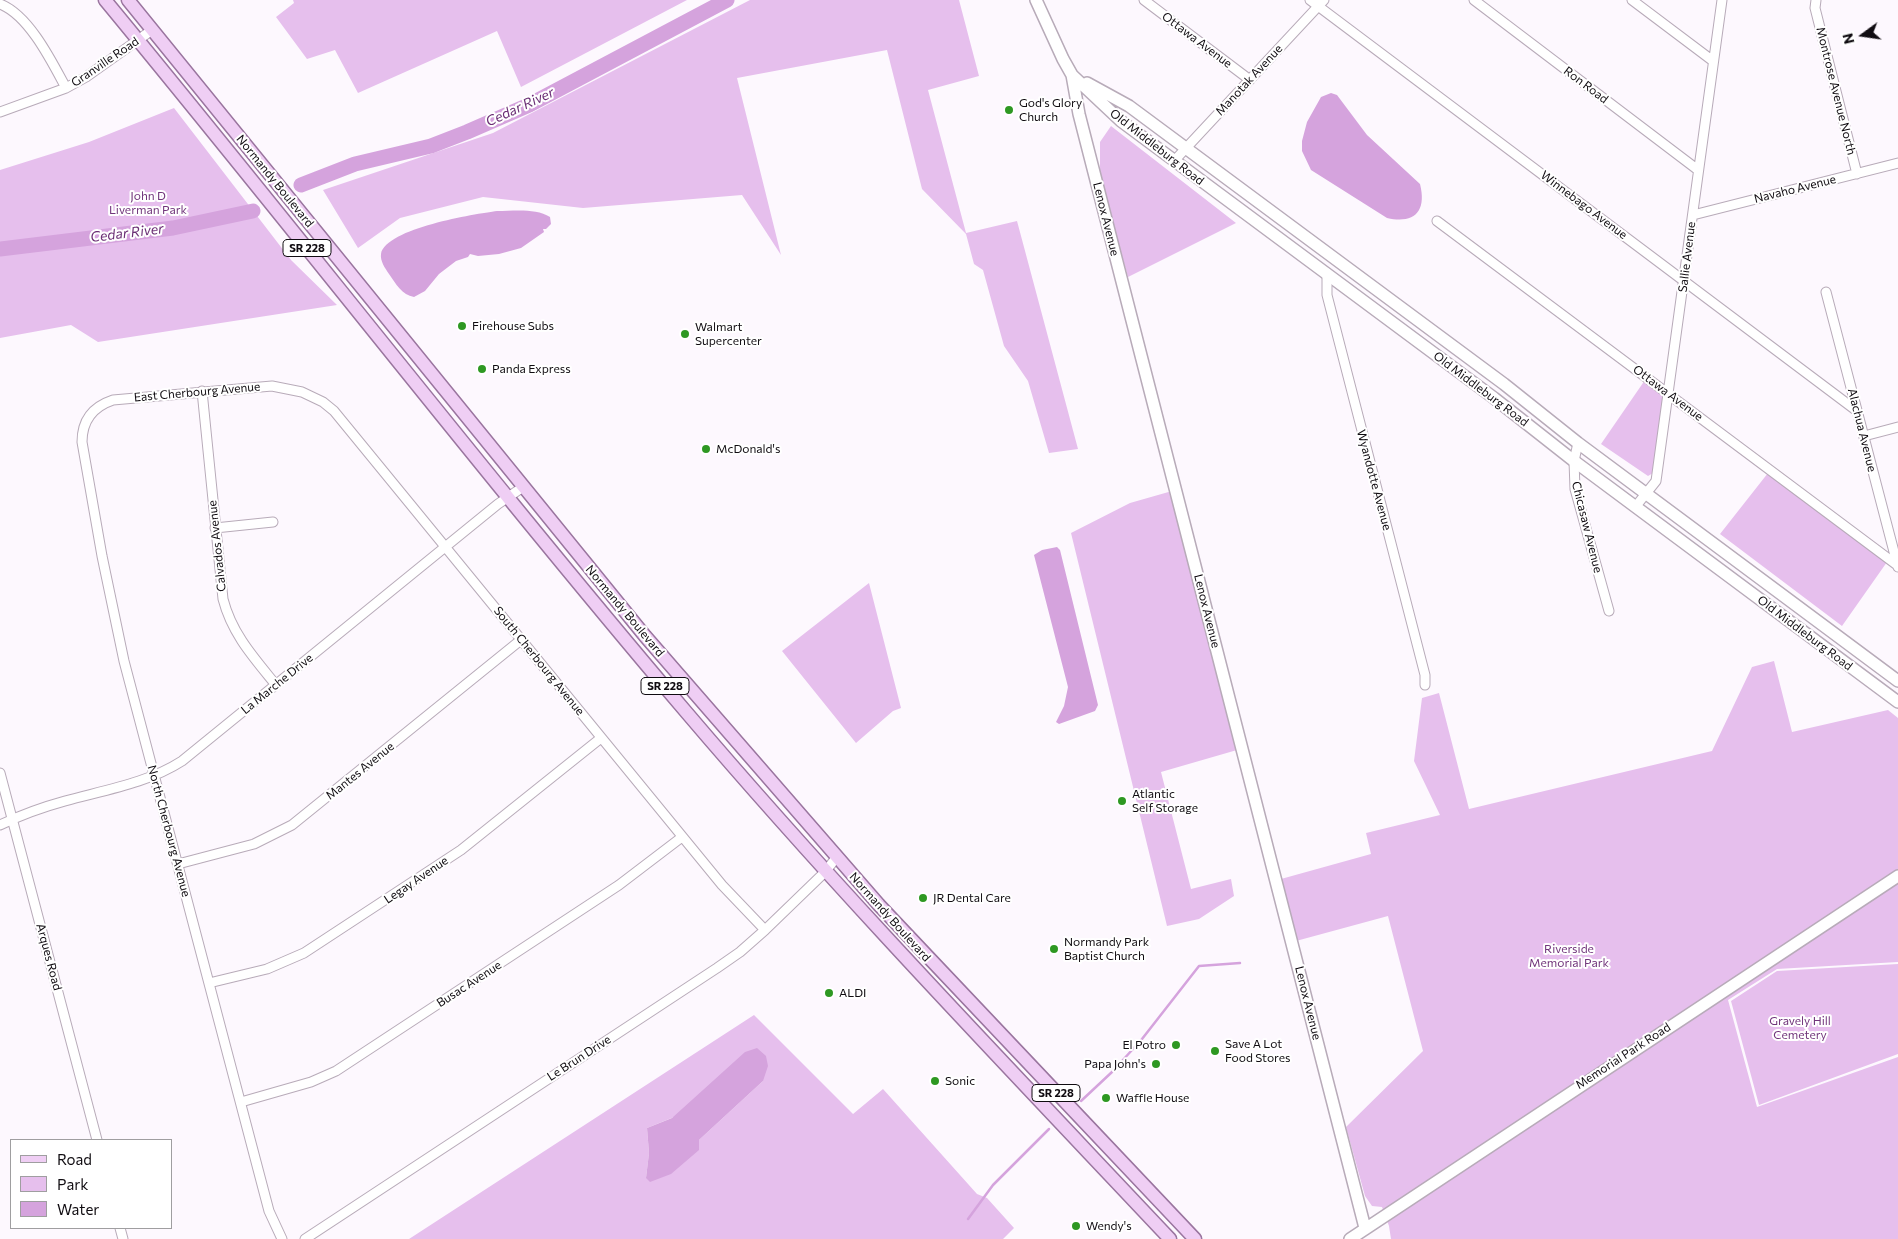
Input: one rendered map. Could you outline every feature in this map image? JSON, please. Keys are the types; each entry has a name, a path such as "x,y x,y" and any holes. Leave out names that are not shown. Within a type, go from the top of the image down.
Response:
{"main road":[{"name":"Normandy Boulevard","path":"104,0 688,714 825,872 1170,1239"},
{"name":"Normandy Boulevard","path":"128,0 645,636 836,858 917,947 1195,1239"},
{"name":"Lenox Avenue","path":"1036,0 1063,60 1072,75 1081,123 1365,1228"},
{"name":"Old Middleburg Road","path":"1072,75 1130,106 1504,384 1578,443 1898,681"},
{"name":"Old Middleburg Road","path":"1072,75 1121,121 1501,403 1574,461 1898,702"},
{"path":"188,101 196,103 232,143 237,146 247,147"},
{"path":"1327,273 1328,254"},
{"path":"1434,354 1444,340"},
{"path":"1786,619 1796,605"},
{"name":"Memorial Park Road","path":"1350,1239 1898,876"}],"street":[{"name":"Ottawa Avenue","path":"1144,0 1250,80"},
{"name":"Winnebago Avenue","path":"1310,0 1321,3 1857,411"},
{"name":"Ron Road","path":"1474,0 1698,170"},
{"path":"1632,0 1713,61"},
{"name":"Sallie Avenue","path":"1636,506 1656,481 1722,0"},
{"name":"Manotak Avenue","path":"1174,161 1321,3"},
{"path":"0,4 16,12 46,50 66,88"},
{"name":"Montrose Avenue North","path":"1815,4 1856,174"},
{"name":"Granville Road","path":"0,112 66,88 86,77 152,30"},
{"name":"Navaho Avenue","path":"1693,215 1898,163"},
{"name":"Ottawa Avenue","path":"1437,222 1669,393 1898,567"},
{"name":"Wyandotte Avenue","path":"1327,273 1327,295 1426,675 1426,685"},
{"name":"Alachua Avenue","path":"1826,292 1898,567"},
{"name":"East Cherbourg Avenue","path":"88,417 93,410 113,400 272,386 287,388 312,396"},
{"name":"Calvados Avenue","path":"202,392 220,587 227,615 244,645 276,685"},
{"name":"South Cherbourg Avenue","path":"312,396 323,402 342,418 722,886 764,930"},
{"name":"North Cherbourg Avenue","path":"88,417 82,432 82,442 102,556 124,660 269,1211 282,1239"},
{"path":"1864,436 1898,427"},
{"name":"Chicasaw Avenue","path":"1578,443 1574,461 1575,489 1609,611"},
{"name":"La Marche Drive","path":"0,825 63,801 154,776 182,761 447,546 523,487"},
{"path":"215,528 273,522"},
{"name":"Mantes Avenue","path":"178,864 254,844 292,825 522,639"},
{"name":"Legay Avenue","path":"209,983 267,968 304,953 461,850 601,738"},
{"name":"Arques Road","path":"0,773 97,1139"},
{"name":"Busac Avenue","path":"241,1102 311,1082 336,1071 619,885 682,837"},
{"name":"Le Brun Drive","path":"306,1239 740,952 825,872 836,858"}],"green space":[{"path":"293,0 687,0 521,87 497,31 358,93 335,50 307,59 276,17 294,3"},
{"path":"750,0 959,0 979,76 928,90 966,233 1017,221 1078,449 1049,453 1028,381 1004,346 983,270 974,264 966,234 922,189 887,50 737,78 781,255 742,195 583,208 483,197 400,218 358,248 323,190 493,133"},
{"name":"John D Liverman Park","path":"174,108 291,260 337,305 98,342 71,325 0,338 0,170 89,142"},
{"path":"1111,126 1236,223 1128,277 1100,177 1100,142"},
{"path":"1645,380 1664,396 1653,473 1648,476 1601,444"},
{"path":"1768,473 1887,562 1842,626 1720,534"},
{"path":"1172,491 1237,750 1161,772 1191,889 1231,879 1234,896 1199,919 1167,926 1071,533 1130,503"},
{"path":"869,583 901,708 893,711 856,743 782,651"},
{"name":"Riverside Memorial Park","path":"1774,661 1792,732 1888,710 1898,718 1898,962 1777,969 1728,1000 1757,1107 1898,1057 1898,1239 1391,1239 1389,1226 1382,1207 1372,1206 1365,1196 1346,1127 1423,1051 1388,916 1296,941 1281,879 1371,854 1366,833 1440,815 1414,761 1422,698 1439,693 1469,809 1712,751 1752,667"},
{"name":"Gravely Hill Cemetery","path":"1898,964 1898,1054 1759,1105 1731,1001 1777,971"},
{"path":"754,1015 853,1114 883,1089 977,1194 987,1198 1014,1228 1003,1239 409,1239","holes":["763,1081 699,1140 646,1178 649,1153 647,1128"]}],"water":[{"path":"1331,93 1337,95 1367,135 1420,184 1422,202 1416,214 1405,219 1387,218 1311,170 1302,151 1302,141 1307,122 1321,97"},
{"path":"497,211 538,212 550,217 551,224 546,229 543,229 544,232 521,248 499,254 478,256 470,254 468,257 456,261 439,274 425,291 414,297 406,294 400,288 383,264 381,254 387,245 398,237 414,230 452,219"},
{"path":"1057,547 1060,550 1098,705 1095,711 1059,724 1056,722 1064,706 1068,687 1034,555 1042,550"},
{"path":"757,1048 766,1056 768,1066 763,1081 699,1140 699,1150 671,1174 650,1182 646,1178 649,1153 647,1128 672,1118 745,1052"}],"waterway":[{"name":"Cedar River","path":"301,185 355,164 431,146 467,132 529,105 727,0"},
{"name":"Cedar River","path":"0,249 173,228 253,211"},
{"path":"1081,1101 1112,1072 1142,1039 1199,966 1240,963"},
{"path":"968,1219 993,1185 1049,1129"}],"place":[{"name":"God's Glory Church","path":"1009,110"},
{"name":"Firehouse Subs","path":"462,326"},
{"name":"Walmart Supercenter","path":"685,334"},
{"name":"Panda Express","path":"482,369"},
{"name":"McDonald's","path":"706,449"},
{"name":"Atlantic Self Storage","path":"1122,801"},
{"name":"JR Dental Care","path":"923,898"},
{"name":"Normandy Park Baptist Church","path":"1054,949"},
{"name":"ALDI","path":"829,993"},
{"name":"El Potro","path":"1176,1045"},
{"name":"Save A Lot Food Stores","path":"1215,1051"},
{"name":"Papa John's","path":"1156,1064"},
{"name":"Sonic","path":"935,1081"},
{"name":"Waffle House","path":"1106,1098"},
{"name":"Wendy's","path":"1076,1226"}]}
